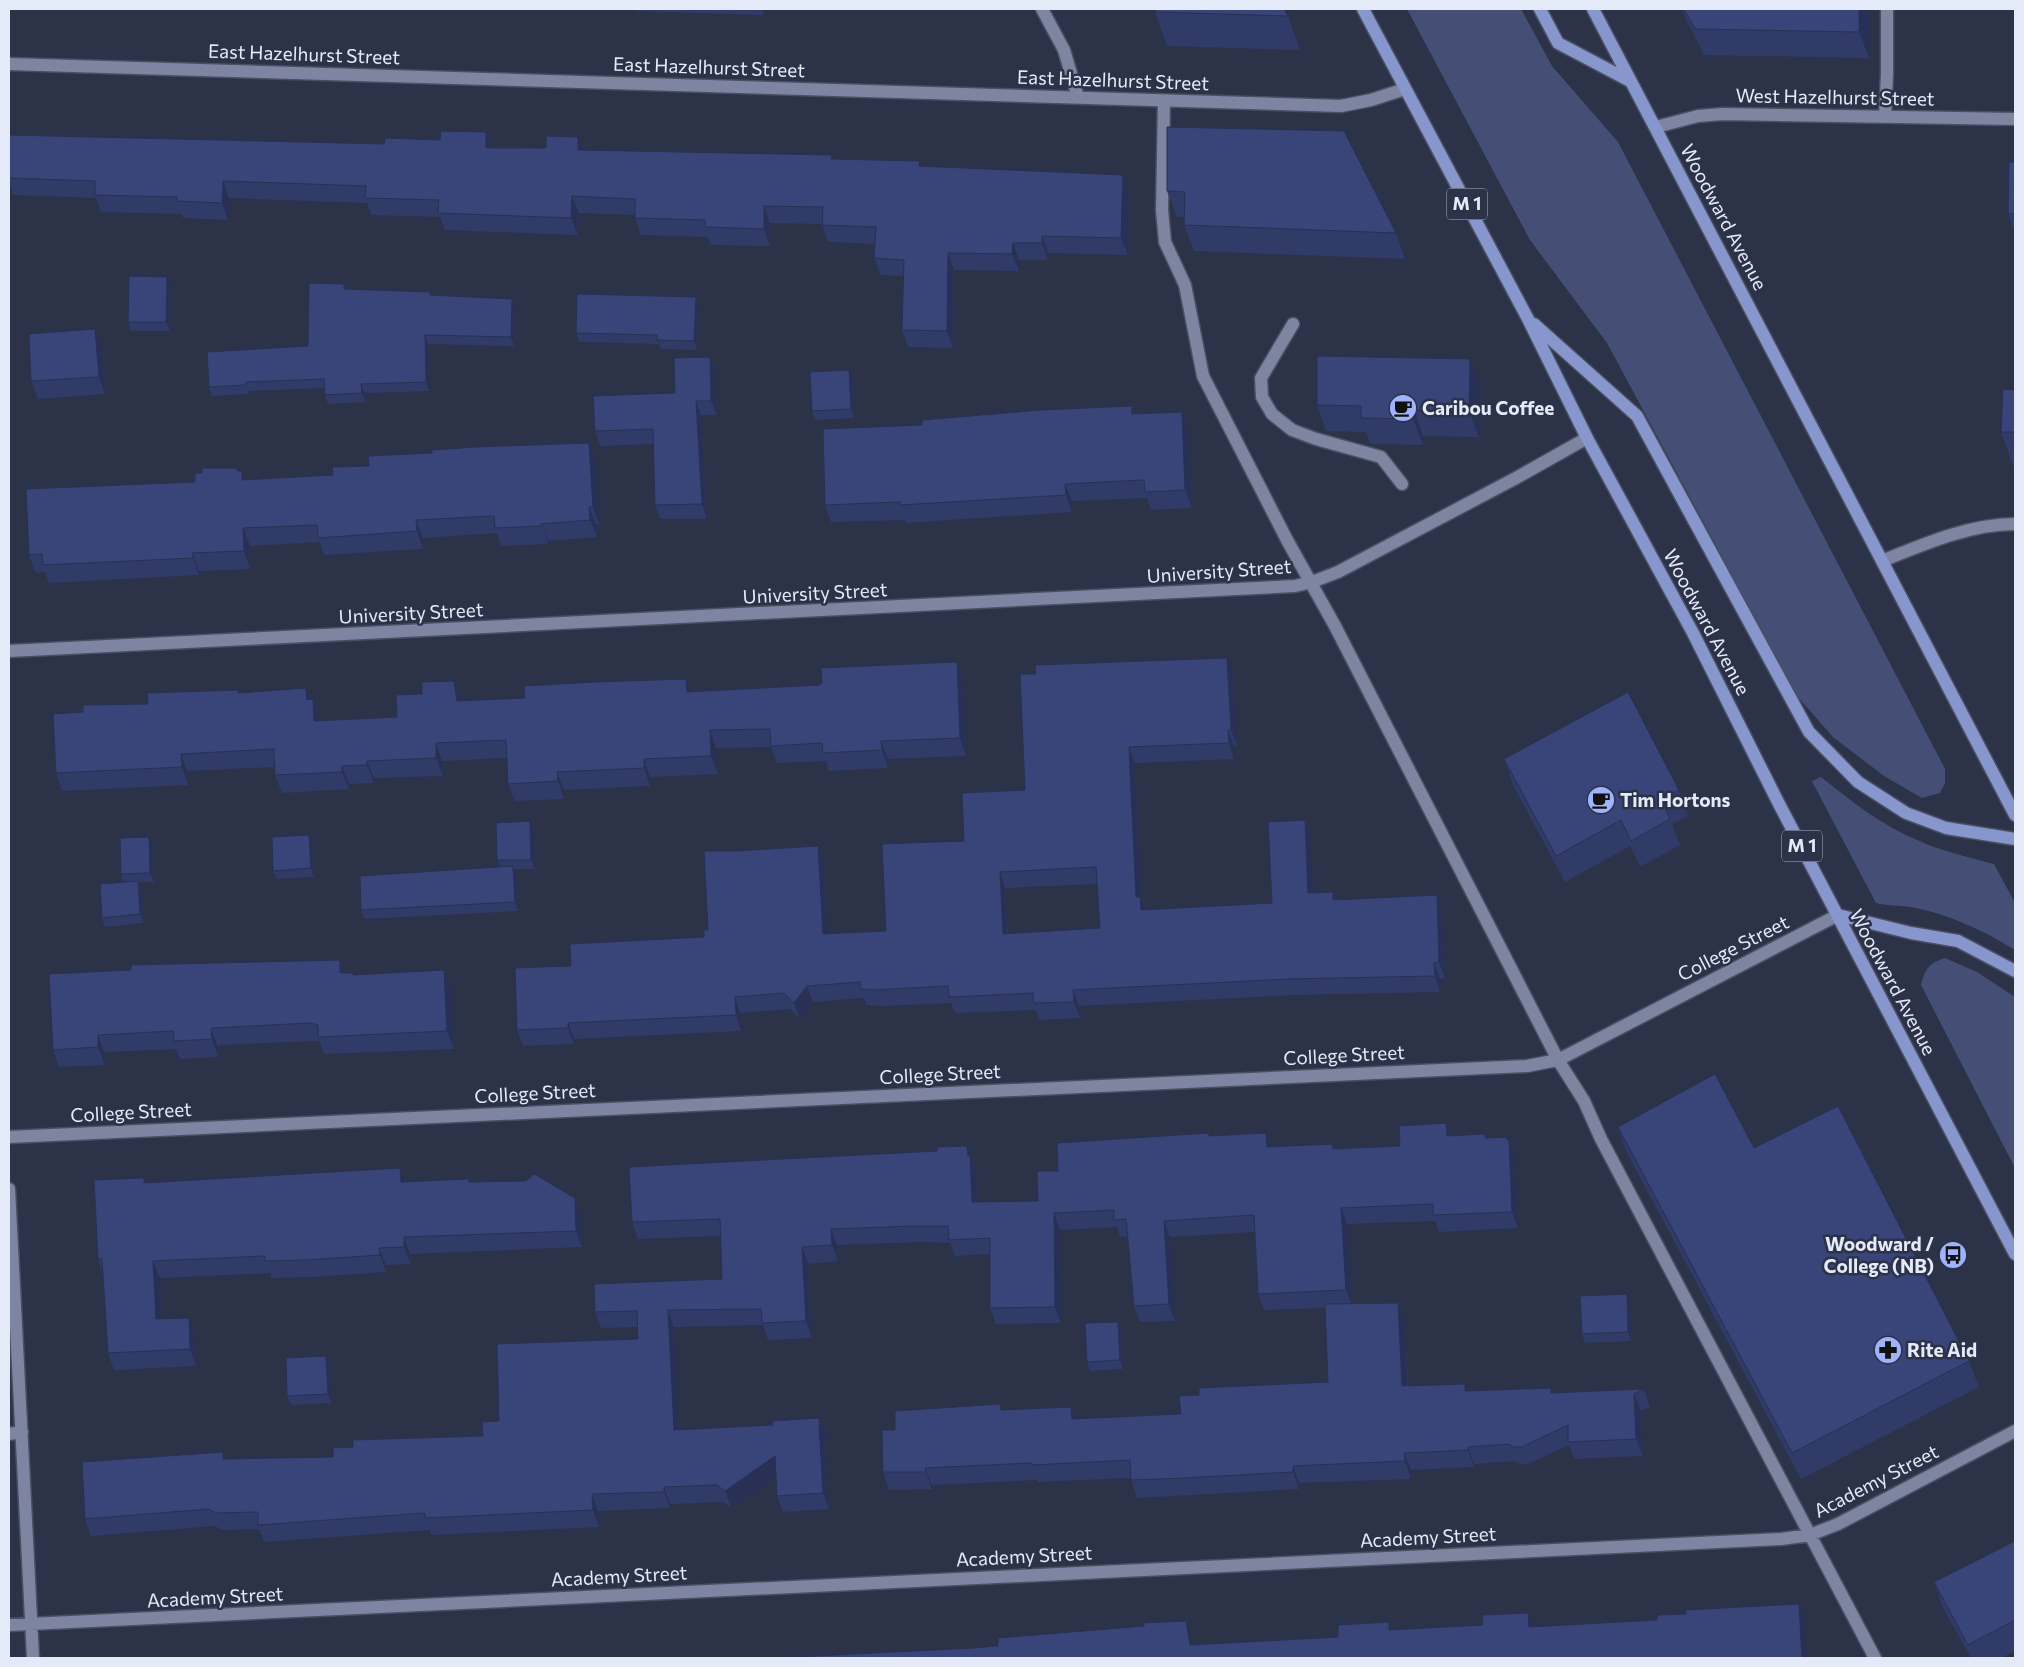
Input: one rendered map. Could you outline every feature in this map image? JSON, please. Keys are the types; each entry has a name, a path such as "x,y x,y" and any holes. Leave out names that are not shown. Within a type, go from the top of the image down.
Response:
{"main road":[{"name":"Woodward Avenue","path":"1363,9 1528,319 1587,438 1694,633 1838,916 2015,1254"},
{"path":"1540,9 1558,42 1630,81"},
{"name":"Woodward Avenue","path":"1593,9 2015,815"},
{"path":"1528,319 1637,416 1809,732 1858,782 1906,813 1946,828 2015,839"},
{"path":"1838,916 1958,942 2015,971"}],"street":[{"path":"1042,9 1064,50 1078,97"},
{"path":"1885,117 1887,9"},
{"name":"East Hazelhurst Street","path":"9,64 1341,106 1372,100 1405,89"},
{"path":"1164,100 1162,210 1165,242 1184,285 1203,376 1287,540 1312,582 1558,1060 1584,1101 1601,1139 1875,1658"},
{"name":"West Hazelhurst Street","path":"1656,127 1698,116 1723,114 2015,119"},
{"path":"1293,324 1261,378 1262,396 1272,414 1292,430 1316,439 1381,457 1402,484"},
{"name":"University Street","path":"9,651 1276,588 1312,582 1435,522 1587,438"},
{"path":"1882,561 1920,546 1994,524 2015,524"},
{"name":"College Street","path":"9,1137 1527,1066 1558,1060 1838,916"},
{"path":"9,1189 32,1658"},
{"name":"Academy Street","path":"9,1625 1771,1539 1810,1535 1838,1524 2015,1431"},
{"path":"9,1434 22,1432"}],"shaded area":[{"path":"1407,9 1521,9 1552,66 1618,142 1945,769 1945,783 1940,793 1922,798 1884,776 1833,737 1797,696 1607,343 1530,240"},
{"path":"1821,777 1867,812 1904,834 1955,854 1994,864 2015,903 2015,950 1991,936 1951,918 1910,907 1876,903 1812,781"},
{"path":"1945,958 1977,972 2015,997 2015,1168 1921,985 1929,967"}],"building":[{"path":"1155,9 1284,9 1288,16 1155,12"},
{"path":"1684,9 1859,9 1859,32 1695,29"},
{"path":"1167,127 1344,131 1396,233 1184,225 1185,192 1167,191"},
{"path":"441,131 486,132 486,148 546,148 546,136 578,137 578,150 832,155 831,159 920,161 919,166 1123,175 1121,238 1042,236 1042,243 1013,243 1012,254 948,253 947,331 902,330 904,260 874,258 876,227 822,225 823,207 764,206 764,229 705,227 705,220 635,218 635,199 572,196 571,218 438,213 439,200 365,198 366,186 223,181 222,203 177,201 177,197 95,195 95,181 9,178 9,135 384,144 385,138 440,140"},
{"path":"2009,162 2015,162 2015,214 2008,213"},
{"path":"129,276 167,277 166,322 128,322"},
{"path":"309,283 344,284 344,289 430,292 430,295 512,299 511,337 425,335 426,382 361,384 362,393 325,395 324,379 246,382 246,385 209,387 207,352 308,346"},
{"path":"577,294 696,297 694,341 657,340 657,335 576,333"},
{"path":"95,329 99,377 31,381 29,334"},
{"path":"1317,356 1470,359 1469,411 1414,410 1413,419 1361,418 1361,406 1317,405"},
{"path":"710,357 711,401 696,401 702,504 655,505 653,429 595,431 593,396 675,393 674,358"},
{"path":"849,370 851,409 812,411 810,372"},
{"path":"2003,389 2015,390 2015,432 2001,432"},
{"path":"1132,406 1132,414 1182,412 1185,490 1145,492 1144,480 1065,484 1066,495 900,505 900,502 825,505 823,429 922,425 922,420 1041,410"},
{"path":"589,443 593,507 589,507 590,520 541,524 542,526 495,528 494,516 416,520 417,531 318,538 317,525 243,528 244,551 192,553 193,558 43,565 42,554 29,555 26,489 195,482 195,473 202,473 202,468 237,468 237,471 242,471 242,480 333,475 332,467 369,466 368,456 432,453 432,450 476,447"},
{"path":"1227,658 1231,730 1228,730 1229,743 1129,747 1136,897 1140,897 1141,910 1272,903 1268,822 1305,820 1308,893 1333,892 1333,900 1437,895 1439,962 1434,963 1435,976 1289,979 1073,990 1074,1002 1034,1003 1033,993 949,997 948,986 874,990 861,989 860,982 807,986 794,1003 784,993 735,997 736,1015 568,1023 568,1028 517,1030 515,968 571,966 570,944 704,937 704,930 708,930 704,851 818,846 823,934 886,931 882,844 964,841 962,793 1025,790 1020,674 1036,674 1035,665","holes":["1096,867 1100,928 1003,934 1000,872"]},
{"path":"957,662 960,738 881,741 882,750 823,753 822,743 771,746 770,729 710,730 711,756 644,759 644,768 557,772 558,781 508,784 506,740 436,743 436,758 367,761 367,765 342,766 342,772 275,775 274,749 181,754 182,767 56,773 53,714 83,712 83,705 148,704 147,693 238,690 238,693 306,688 307,700 313,699 314,721 397,717 396,695 422,694 422,682 454,681 457,701 525,698 524,686 595,682 686,679 687,692 819,685 822,683 821,668"},
{"name":"Tim Hortons","path":"1628,692 1679,790 1661,799 1670,819 1631,841 1621,820 1556,856 1504,759"},
{"path":"530,821 531,860 497,860 496,823"},
{"path":"309,835 311,868 273,871 272,837"},
{"path":"149,837 150,873 121,874 120,838"},
{"path":"513,866 515,902 361,910 360,876"},
{"path":"138,881 140,914 102,918 100,884"},
{"path":"340,960 340,973 353,973 353,975 444,970 447,1031 318,1037 318,1025 310,1023 213,1028 211,1029 212,1039 174,1041 173,1031 98,1035 98,1047 53,1050 49,974 131,970 131,965"},
{"path":"1715,1074 1754,1148 1838,1106 1969,1361 1792,1453 1618,1127"},
{"path":"1446,1123 1447,1136 1485,1134 1485,1138 1507,1137 1507,1140 1509,1140 1512,1212 1433,1215 1433,1204 1341,1208 1346,1290 1258,1294 1254,1215 1164,1221 1169,1304 1134,1306 1126,1219 1114,1220 1114,1210 1054,1213 1055,1307 990,1308 990,1238 949,1240 948,1226 914,1226 831,1229 832,1245 802,1247 806,1321 762,1323 761,1309 668,1310 674,1430 773,1425 772,1421 819,1418 819,1423 822,1423 819,1425 823,1493 777,1496 775,1456 725,1491 717,1485 664,1487 664,1492 592,1494 593,1510 425,1518 425,1513 258,1525 258,1512 216,1513 209,1509 85,1519 82,1462 223,1452 223,1459 333,1457 333,1448 353,1447 353,1440 483,1436 482,1422 499,1421 497,1344 638,1339 637,1311 595,1312 594,1284 722,1279 720,1219 632,1222 629,1167 937,1151 937,1147 967,1146 968,1156 970,1156 972,1202 1038,1201 1037,1171 1058,1171 1057,1143 1209,1133 1209,1136 1266,1133 1267,1147 1332,1144 1333,1149 1400,1146 1399,1126"},
{"path":"400,1168 401,1182 469,1179 469,1182 526,1181 534,1174 575,1198 576,1231 404,1237 404,1247 379,1248 380,1255 306,1260 265,1261 265,1256 153,1261 156,1319 189,1318 190,1349 108,1353 102,1259 98,1259 94,1180 144,1178 144,1183"},
{"path":"1627,1294 1628,1332 1582,1334 1580,1296"},
{"path":"1398,1303 1402,1386 1465,1384 1465,1391 1551,1388 1551,1393 1644,1389 1634,1394 1636,1439 1568,1442 1568,1425 1522,1447 1514,1447 1509,1444 1468,1447 1468,1450 1404,1453 1405,1461 1293,1466 1293,1472 1185,1478 1131,1480 1130,1460 925,1468 926,1472 883,1472 882,1430 895,1430 895,1411 1000,1404 1001,1410 1071,1407 1072,1419 1181,1414 1179,1396 1199,1395 1199,1388 1328,1382 1325,1304"},
{"path":"1118,1322 1120,1360 1087,1362 1085,1323"},
{"path":"326,1356 328,1394 287,1396 286,1358"},
{"path":"2015,1541 2015,1620 1968,1645 1934,1582"},
{"path":"1799,1604 1802,1658 776,1658 998,1646 998,1638 1144,1626 1144,1623 1186,1621 1190,1645 1338,1637 1338,1625 1389,1622 1389,1630 1483,1625 1482,1615 1528,1613 1529,1627 1657,1620 1657,1615 1686,1614 1685,1610"}],"place":[{"name":"Caribou Coffee","path":"1403,408"},
{"name":"Tim Hortons","path":"1601,800"},
{"name":"Woodward / College (NB)","path":"1953,1255"},
{"name":"Rite Aid","path":"1888,1350"}]}
